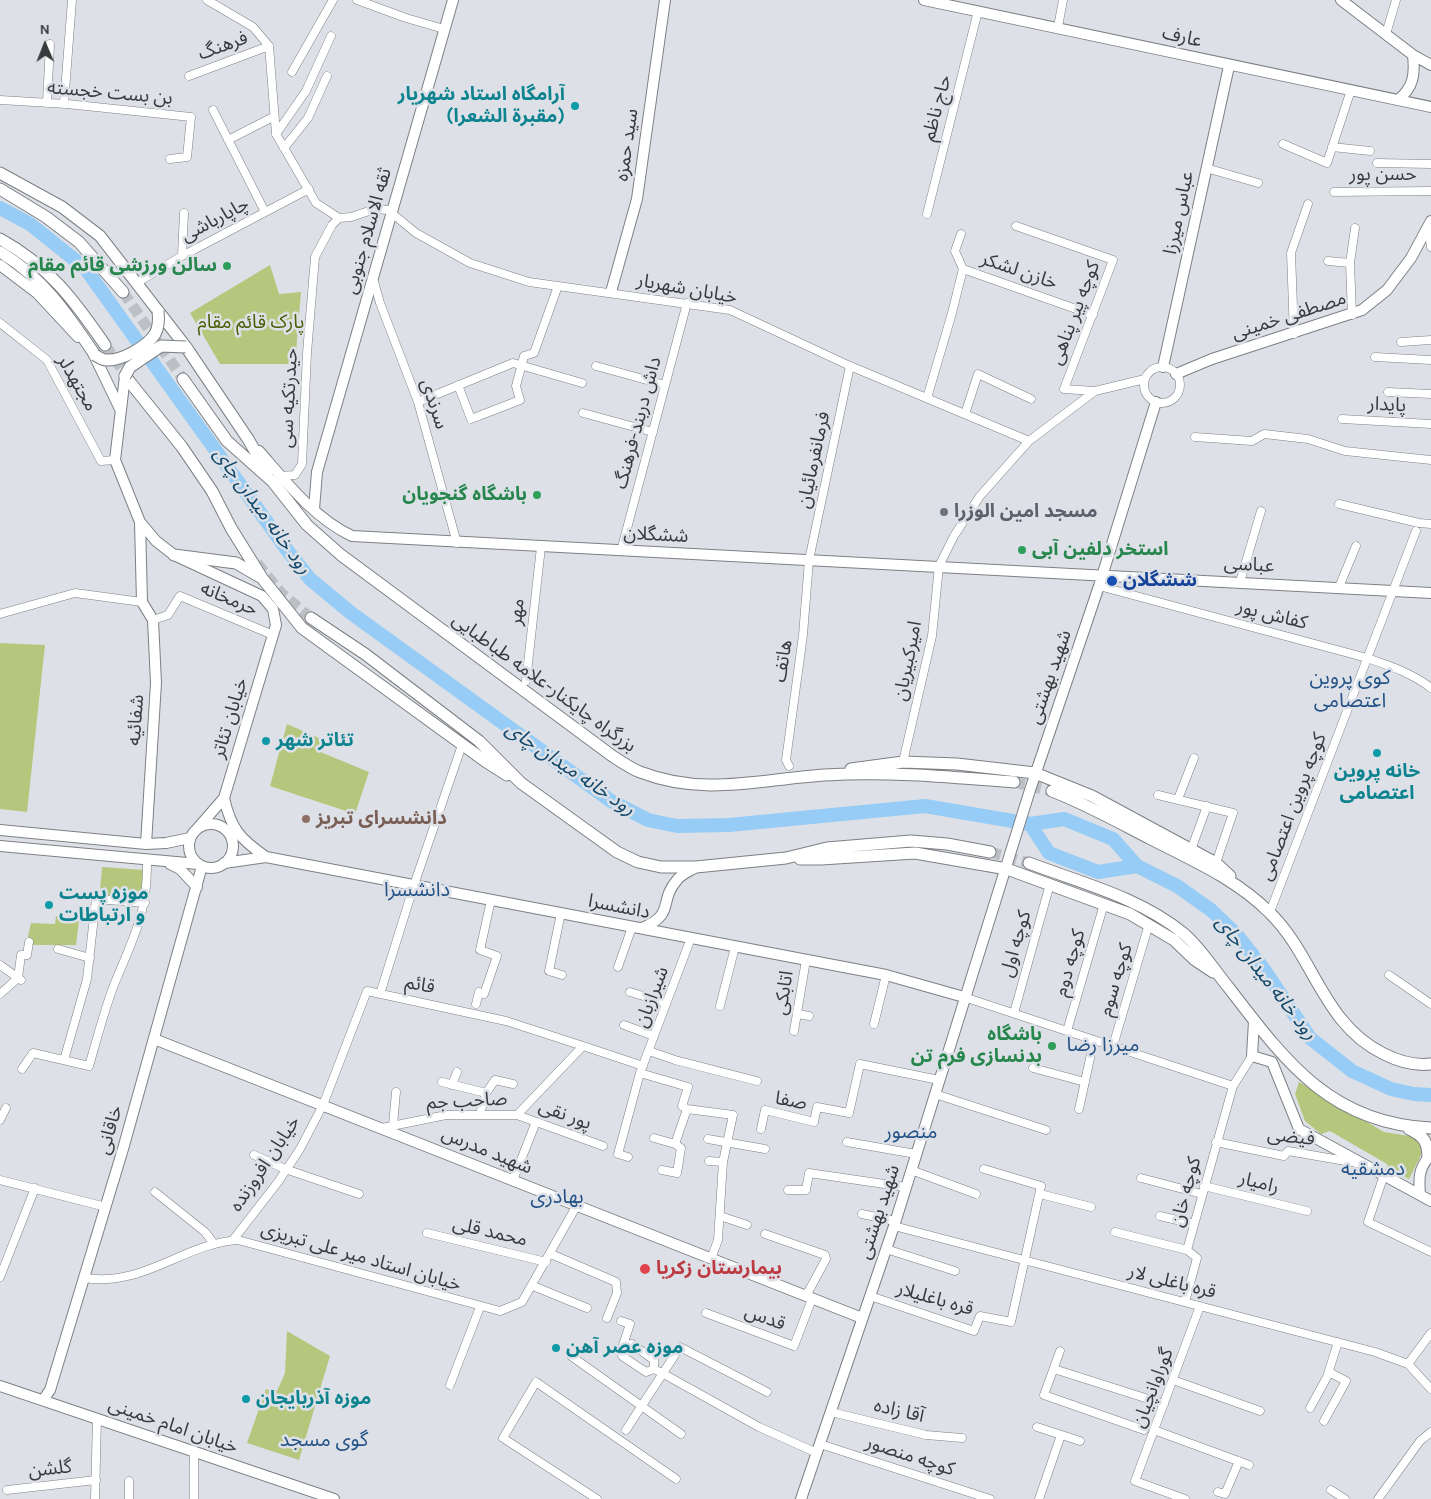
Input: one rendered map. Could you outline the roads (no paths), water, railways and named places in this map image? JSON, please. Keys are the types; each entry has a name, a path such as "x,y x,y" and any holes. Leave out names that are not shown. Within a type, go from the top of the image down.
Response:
{"highway":[{"path":"0,166 25,185"},
{"path":"0,173 62,207 100,236 138,282 186,347 248,440 277,479"},
{"path":"0,189 46,218 79,242 123,292"},
{"path":"0,239 18,249 57,280 74,300 105,345"},
{"path":"0,252 30,272 46,287 95,355 106,360 123,357 139,348 154,336 158,329 158,311"},
{"path":"186,347 161,346 130,367 125,376 182,447 212,491 231,528 262,578 302,628 462,745 521,783 617,852 638,862 661,867 696,866 786,858 821,860 915,853 1007,869 1104,904 1149,924 1220,978"},
{"name":"بزرگراه چایکنار-علامه طباطبایی","path":"183,379 227,441 277,479 306,525 340,555 611,755 639,772 668,781 707,786 747,785 824,775 910,773 1014,782"},
{"path":"174,555 236,563 262,578"},
{"path":"311,618 365,654 479,741 521,783"},
{"path":"824,775 863,766 903,762 957,764 1035,773 1092,796 1216,863 1246,890 1287,930 1327,1002 1350,1032 1374,1050 1399,1061 1431,1064"},
{"path":"1052,791 1076,800 1195,861 1246,890"},
{"path":"786,858 827,848 911,841 947,844 990,852"},
{"path":"1029,863 1134,902 1160,916 1184,934 1292,1067 1316,1088 1339,1102 1375,1119 1406,1127 1422,1135 1428,1145 1430,1158"},
{"path":"1406,1127 1431,1128"}],"main road":[{"name":"ثقه الاسلام جنوبی","path":"314,509 317,472 453,0"},
{"name":"سید حمزه","path":"611,292 636,199 665,0"},
{"name":"عارف","path":"924,0 1058,27 1229,66 1431,107"},
{"path":"1341,0 1413,55 1431,65"},
{"path":"1398,100 1406,93 1415,76 1413,55"},
{"name":"عباس میرزا","path":"1163,367 1229,66"},
{"name":"مصطفی خمینی","path":"1176,374 1212,359 1352,316 1388,290 1411,258 1430,224"},
{"path":"0,265 37,293 95,355 120,409"},
{"path":"125,376 115,460 140,522 156,541 174,555"},
{"path":"1102,575 1156,402"},
{"name":"ششگلان","path":"277,479 338,530 352,536 456,543 1102,575"},
{"name":"شفائیه","path":"140,522 142,602 153,620 156,683 146,844"},
{"name":"خیابان تئاتر","path":"174,555 262,596 273,609 276,625 224,798 197,829"},
{"name":"عباسى","path":"1102,575 1431,592"},
{"name":"شهید بهشتى","path":"801,1499 895,1224 964,997 1007,869 1035,773 1102,575"},
{"path":"224,798 232,825 240,838 266,857"},
{"path":"200,865 190,855 190,838 197,829 213,825 228,833 232,849 224,863"},
{"path":"0,830 146,844 166,844 190,838"},
{"path":"0,846 147,859 214,868 224,863 266,857"},
{"name":"دانشسرا","path":"266,857 886,975 964,997"},
{"path":"164,861 180,869 197,887"},
{"name":"خاقانی","path":"43,1400 50,1390 106,1207 197,887 200,865"},
{"path":"636,928 656,922 664,914 670,890 678,879 696,866"},
{"path":"1254,1021 1252,1056 1272,1062 1298,1129 1431,1201"},
{"name":"شهید مدرس","path":"154,1039 862,1318"},
{"path":"1420,1195 1418,1179 1421,1167 1430,1158"},
{"name":"خیابان امام خمینی","path":"0,1386 334,1499"}],"street":[{"path":"64,104 72,0"},
{"path":"207,0 253,27 269,46 273,116 276,134 316,203 339,218 351,217 375,209 391,212"},
{"path":"292,72 333,0"},
{"path":"357,0 406,18 444,29"},
{"path":"1058,27 1063,0"},
{"path":"1386,34 1396,0"},
{"name":"حاج ناظم","path":"926,214 978,11"},
{"path":"276,134 306,91 331,36"},
{"path":"47,103 50,44"},
{"name":"فرهنگ","path":"189,76 269,46"},
{"path":"284,148 308,118 327,76"},
{"path":"1284,144 1327,163 1352,90"},
{"name":"بن بست خجسته","path":"0,100 64,104 190,117 187,157 170,159"},
{"path":"213,110 265,212"},
{"path":"228,140 273,116"},
{"path":"1332,147 1370,151"},
{"path":"1377,163 1431,164"},
{"path":"1206,168 1258,183"},
{"name":"چاپارباشی","path":"138,282 182,256 309,189"},
{"name":"حسن پور","path":"1334,192 1431,191"},
{"path":"1294,334 1291,253 1308,204"},
{"name":"خیابان شهریار","path":"391,212 416,233 470,263 529,282 730,310 850,366 1029,441"},
{"path":"182,256 184,213"},
{"name":"حیدرتکیه سی","path":"277,479 295,475 302,464 312,274 315,257 332,225 339,218"},
{"path":"1430,224 1431,247"},
{"name":"کوچه پیر پناهی","path":"1016,226 1113,260 1064,389 1095,391"},
{"path":"1352,316 1350,263 1355,228"},
{"path":"927,398 952,313 962,269 955,251 961,234"},
{"path":"1328,261 1350,263"},
{"name":"خازن لشکر","path":"962,269 1093,315"},
{"name":"سرندی","path":"373,276 380,303 418,402 456,543"},
{"path":"458,385 471,419 520,400 516,386 524,356 534,353 558,286"},
{"name":"داش دربند-فرهنگ","path":"621,551 687,303"},
{"name":"مجتهدلر","path":"0,323 47,360 101,462 115,460"},
{"path":"1400,342 1431,340"},
{"path":"1375,358 1431,360"},
{"path":"418,402 513,363 582,383"},
{"path":"596,366 665,385"},
{"name":"فرمانفرمائیان","path":"810,560 850,366"},
{"path":"1163,367 1176,374 1180,385 1177,396 1167,402 1156,402 1145,391 1145,379 1152,370 1163,367"},
{"path":"965,414 978,374 1031,399"},
{"path":"939,566 954,536 980,496 1029,441 1095,391 1145,379"},
{"path":"1388,392 1431,394"},
{"path":"583,413 653,432"},
{"name":"پایدار","path":"1342,419 1431,424"},
{"path":"1195,437 1252,441 1264,434 1308,439 1345,451 1431,460"},
{"path":"1339,504 1419,523 1431,524"},
{"path":"1240,582 1261,511"},
{"name":"کوچه پروین اعتصامی","path":"1270,912 1416,531"},
{"path":"1339,587 1356,546"},
{"name":"مهر","path":"526,681 541,547"},
{"name":"هاتف","path":"788,766 786,760 803,635 810,560"},
{"name":"امیرکبیریان","path":"903,762 932,636 939,566"},
{"name":"کفاش پور","path":"1099,586 1367,658 1395,667 1431,688"},
{"path":"0,614 76,593 142,602"},
{"name":"حرمخانه","path":"153,620 168,615 180,596 273,635"},
{"path":"380,994 414,885 462,745"},
{"path":"1178,799 1194,758"},
{"path":"1158,795 1233,813 1216,863"},
{"path":"1191,850 1207,806"},
{"path":"22,1069 33,1053 90,1066 109,1000 138,928 145,903 147,859"},
{"name":"کوچه اول","path":"1014,1013 1050,884"},
{"path":"64,1060 83,994 90,958 96,899 145,903"},
{"path":"476,1004 479,992 484,994 497,956 480,950 491,900"},
{"name":"کوچه دوم","path":"1067,1031 1104,904"},
{"path":"561,913 549,971 562,975"},
{"name":"کوچه سوم","path":"1113,1046 1149,924"},
{"path":"618,968 636,928"},
{"name":"شیرازبان","path":"628,1157 618,1154 641,1070 691,938"},
{"path":"20,980 21,955 27,955 29,942"},
{"path":"720,1006 735,946"},
{"path":"58,949 90,958"},
{"name":"اتابکی","path":"794,1031 806,960"},
{"path":"0,966 20,980"},
{"path":"874,1024 886,975"},
{"path":"1390,975 1431,1004"},
{"path":"0,994 20,980"},
{"name":"قائم","path":"324,1105 367,990 506,1021 583,1046"},
{"path":"630,992 666,1003"},
{"path":"964,997 1232,1086"},
{"path":"797,1014 808,1016"},
{"path":"624,1025 654,1036"},
{"path":"1080,1108 1094,1040"},
{"path":"583,1046 688,1087 682,1106 687,1109 733,1115 723,1162 718,1240 711,1259"},
{"name":"صاحب جم","path":"382,1128 446,1115 517,1115 583,1046"},
{"path":"649,1051 675,1060 757,1081"},
{"name":"کوچه خان","path":"1186,1302 1197,1258 1187,1250 1203,1190 1232,1086 1252,1056"},
{"name":"صفا","path":"761,1129 765,1110 814,1122 817,1107 849,1113 860,1064 939,1080"},
{"path":"1033,1068 1085,1082"},
{"path":"452,1085 456,1072"},
{"path":"480,1114 486,1093 496,1080 513,1084"},
{"path":"442,1082 486,1093"},
{"path":"393,1125 396,1092"},
{"path":"935,1094 1046,1130"},
{"name":"خیابان افروزنده","path":"233,1240 300,1149 324,1105"},
{"path":"0,1120 6,1108"},
{"path":"662,1170 677,1174 678,1146 687,1109"},
{"name":"پور نقی","path":"517,1115 603,1146"},
{"path":"513,1180 536,1122"},
{"path":"654,1138 678,1146"},
{"path":"708,1139 765,1149"},
{"path":"847,1142 916,1154"},
{"name":"فیضی","path":"1216,1142 1284,1156 1288,1151 1363,1164"},
{"path":"254,1155 285,1169 359,1194"},
{"path":"708,1162 723,1162"},
{"path":"984,1168 1041,1186 1024,1261"},
{"path":"911,1170 976,1194"},
{"path":"788,1190 810,1190 809,1173 905,1188"},
{"path":"1384,1175 1368,1222 1431,1252"},
{"name":"رامیار","path":"1141,1178 1307,1211"},
{"path":"0,1180 106,1207"},
{"path":"0,1277 35,1188"},
{"path":"155,1192 205,1232 214,1244"},
{"path":"1040,1194 1091,1208"},
{"name":"خیابان استاد میر علی تبریزی","path":"84,1278 105,1281 138,1274 214,1244 233,1240 256,1244 500,1311 512,1308 522,1302 533,1286 577,1205"},
{"name":"قره باغلی لار","path":"862,1214 1024,1261 1338,1342 1408,1364 1431,1389"},
{"path":"720,1216 748,1225"},
{"path":"1160,1216 1194,1224"},
{"path":"1115,1232 1187,1250"},
{"name":"محمد قلی","path":"427,1233 546,1262"},
{"path":"765,1234 824,1255 826,1259 809,1298"},
{"path":"886,1249 955,1271"},
{"path":"551,1254 616,1282 617,1293 607,1318"},
{"name":"قره باغلیلار","path":"870,1296 974,1331 980,1316 1011,1322 1024,1261"},
{"path":"533,1286 587,1308"},
{"name":"قدس","path":"706,1313 794,1346 809,1298"},
{"name":"گوراوانچیان","path":"1185,1499 1135,1481 1200,1306"},
{"path":"450,1385 480,1307"},
{"path":"621,1321 630,1324 623,1344 622,1356 646,1372 654,1369 654,1360 632,1344 623,1344"},
{"path":"1408,1364 1431,1333"},
{"path":"1310,1408 1329,1372 1338,1342"},
{"path":"626,1430 680,1346 767,1392"},
{"path":"1060,1351 1044,1395 1144,1430"},
{"path":"571,1356 681,1434"},
{"name":"کوچه منصور","path":"654,1369 759,1428 818,1449 985,1498"},
{"path":"1054,1369 1164,1404"},
{"path":"1324,1421 1346,1381 1329,1372"},
{"path":"1173,1380 1260,1411"},
{"path":"597,1499 503,1438 536,1382 676,1479"},
{"name":"آقا زاده","path":"831,1412 926,1435 962,1438"},
{"path":"96,1499 97,1418"},
{"path":"1037,1427 1080,1441"},
{"path":"1154,1430 1249,1465"},
{"path":"1378,1499 1420,1441 1431,1432"},
{"path":"1040,1499 1061,1435"},
{"path":"194,1451 194,1499"},
{"path":"1218,1492 1225,1494 1239,1462"},
{"name":"گلشن","path":"7,1490 96,1480"},
{"path":"129,1481 129,1499"},
{"path":"1331,1490 1345,1499"}],"waterway":[{"name":"رود خانه میدان چای","path":"0,208 30,224 85,268 287,550 310,579 351,613 611,801 648,820 677,826 729,825 925,806 1030,824 1049,853 1098,872 1137,866 1177,886 1211,910 1237,935 1263,968 1310,1038 1352,1071 1391,1089 1414,1094 1431,1095"},
{"path":"1030,824 1064,819 1113,839 1137,866"}],"tunnel":[{"path":"123,292 183,379"},
{"path":"105,345 131,382"},
{"path":"257,563 281,593 311,618"},
{"path":"1014,782 1052,791"},
{"path":"990,852 1029,863"}],"place":[{"name":"آرامگاه استاد شهریار (مقبرة الشعرا)","path":"575,106"},
{"name":"سالن ورزشی قائم مقام","path":"227,266"},
{"name":"باشگاه گنجویان","path":"537,495"},
{"name":"مسجد امین الوزرا","path":"944,512"},
{"name":"استخر دلفین آبی","path":"1022,550"},
{"name":"ششگلان","path":"1112,581"},
{"name":"تئاتر شهر","path":"266,741"},
{"name":"خانه پروین اعتصامی","path":"1377,753"},
{"name":"دانشسرای تبریز","path":"306,819"},
{"name":"موزه پست و ارتباطات","path":"49,905"},
{"name":"باشگاه بدنسازی فرم تن","path":"1052,1046"},
{"name":"بیمارستان زکریا","path":"645,1269"},
{"name":"موزه عصر آهن","path":"556,1348"},
{"name":"موزه آذربایجان","path":"246,1399"}],"district":[{"name":"کوی پروین اعتصامی","path":"1350,690"},
{"name":"دانشسرا","path":"417,890"},
{"name":"میرزا رضا","path":"1103,1045"},
{"name":"منصور","path":"911,1132"},
{"name":"دمشقیه","path":"1373,1169"},
{"name":"بهادری","path":"557,1197"},
{"name":"گوی مسجد","path":"324,1440"}],"park label":[{"name":"پارک قائم مقام","path":"251,323"}]}
